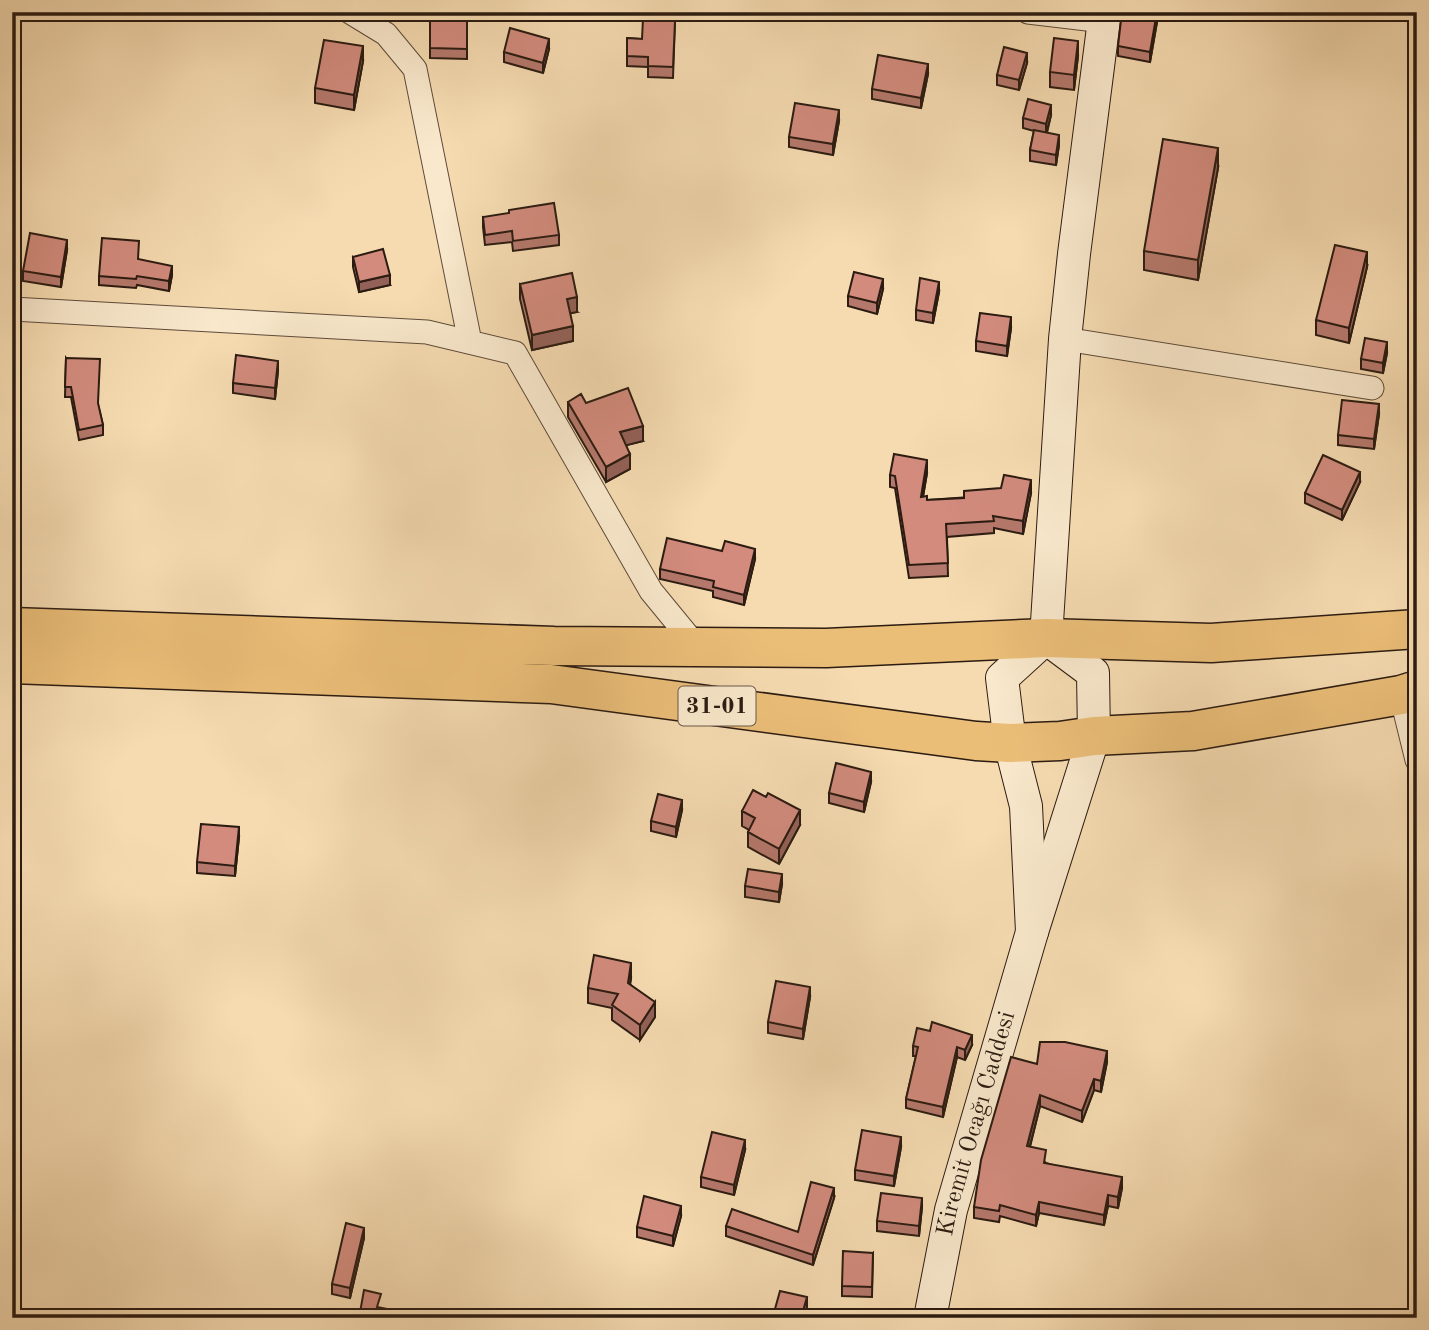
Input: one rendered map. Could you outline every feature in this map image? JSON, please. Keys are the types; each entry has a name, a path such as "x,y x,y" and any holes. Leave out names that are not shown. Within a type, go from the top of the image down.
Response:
{"highway":[{"path":"12,627 554,646 826,648 1046,638 1211,643 1417,629"},
{"name":"31-01","path":"12,664 551,684 1010,744 1193,731 1409,693"}],"street":[{"path":"350,12 386,34 415,69 470,342"},
{"path":"1028,12 1104,17 1065,340 1046,638 1002,678 1010,744 1027,806 1032,932"},
{"path":"12,309 427,332 515,353 651,591 697,647"},
{"path":"1065,340 1372,388"},
{"name":"Kiremit Ocağı Caddesi","path":"930,1318 951,1210 1032,932 1094,736 1093,673 1046,638"},
{"path":"1409,693 1417,760"}],"building":[{"path":"1122,12 1157,12 1150,52 1118,46"},
{"path":"430,18 467,18 467,49 430,48"},
{"path":"643,19 675,21 673,67 648,66 648,57 627,56 627,38 642,39"},
{"path":"510,28 549,39 543,63 504,52"},
{"path":"1054,38 1078,41 1074,75 1050,72"},
{"path":"324,40 363,46 354,95 315,88"},
{"path":"1004,47 1027,53 1019,80 997,75"},
{"path":"878,55 928,64 921,98 872,89"},
{"path":"1028,99 1051,105 1046,124 1023,118"},
{"path":"795,103 839,110 833,144 789,137"},
{"path":"1034,130 1059,135 1056,155 1030,150"},
{"path":"1163,139 1218,148 1198,260 1144,251"},
{"path":"554,203 559,235 513,241 512,231 485,235 483,217"},
{"path":"30,233 67,240 61,277 23,271"},
{"path":"102,238 139,241 138,259 172,266 169,281 137,276 136,279 99,276"},
{"path":"1335,245 1367,252 1349,328 1316,320"},
{"path":"383,249 390,275 359,282 353,257"},
{"path":"854,272 883,279 877,303 848,296"},
{"path":"572,273 577,297 567,299 573,326 532,335 520,284"},
{"path":"920,278 939,282 933,313 916,310"},
{"path":"980,313 1011,317 1007,346 976,341"},
{"path":"1365,338 1387,342 1383,363 1361,359"},
{"path":"236,355 278,361 275,388 233,383"},
{"path":"66,358 100,359 98,403 103,425 79,430 71,387 65,387"},
{"path":"1417,378 1417,398 1413,398"},
{"path":"628,388 643,426 620,432 630,454 606,467 568,402 581,394 586,403"},
{"path":"1342,400 1379,404 1374,439 1338,435"},
{"path":"894,454 927,460 921,497 927,496 927,500 964,498 964,491 1001,488 1004,475 1031,480 1023,521 993,516 994,521 946,524 948,563 909,565 895,476 890,475"},
{"path":"1323,455 1360,472 1342,510 1305,493"},
{"path":"667,538 722,551 725,541 755,549 744,595 713,587 714,581 660,569"},
{"path":"836,763 871,772 864,802 829,793"},
{"path":"753,790 766,797 768,793 800,810 779,849 748,832 755,818 742,811"},
{"path":"658,794 682,800 676,827 651,821"},
{"path":"201,824 239,827 235,866 197,862"},
{"path":"748,869 782,874 779,892 745,886"},
{"path":"594,955 631,963 628,983 655,1002 640,1025 612,1005 618,994 588,988"},
{"path":"776,981 810,987 803,1029 768,1022"},
{"path":"932,1022 972,1035 965,1050 957,1047 943,1107 906,1099 918,1047 913,1046 917,1028 930,1031"},
{"path":"1040,1042 1065,1042 1107,1051 1101,1081 1094,1079 1082,1111 1040,1095 1027,1146 1046,1150 1044,1163 1122,1177 1118,1197 1108,1195 1104,1215 1039,1202 1036,1215 1000,1205 999,1211 974,1207 981,1160 1011,1057 1037,1064"},
{"path":"862,1130 901,1137 894,1176 855,1170"},
{"path":"712,1132 745,1140 734,1185 701,1177"},
{"path":"811,1182 834,1188 813,1255 726,1226 732,1209 798,1232"},
{"path":"881,1193 922,1198 919,1226 877,1221"},
{"path":"644,1196 681,1206 673,1236 637,1227"},
{"path":"346,1223 364,1228 350,1288 332,1284"},
{"path":"843,1251 873,1253 872,1287 842,1286"},
{"path":"364,1290 381,1294 377,1307 408,1313 407,1318 359,1318"},
{"path":"780,1291 807,1297 801,1318 773,1316"}]}
